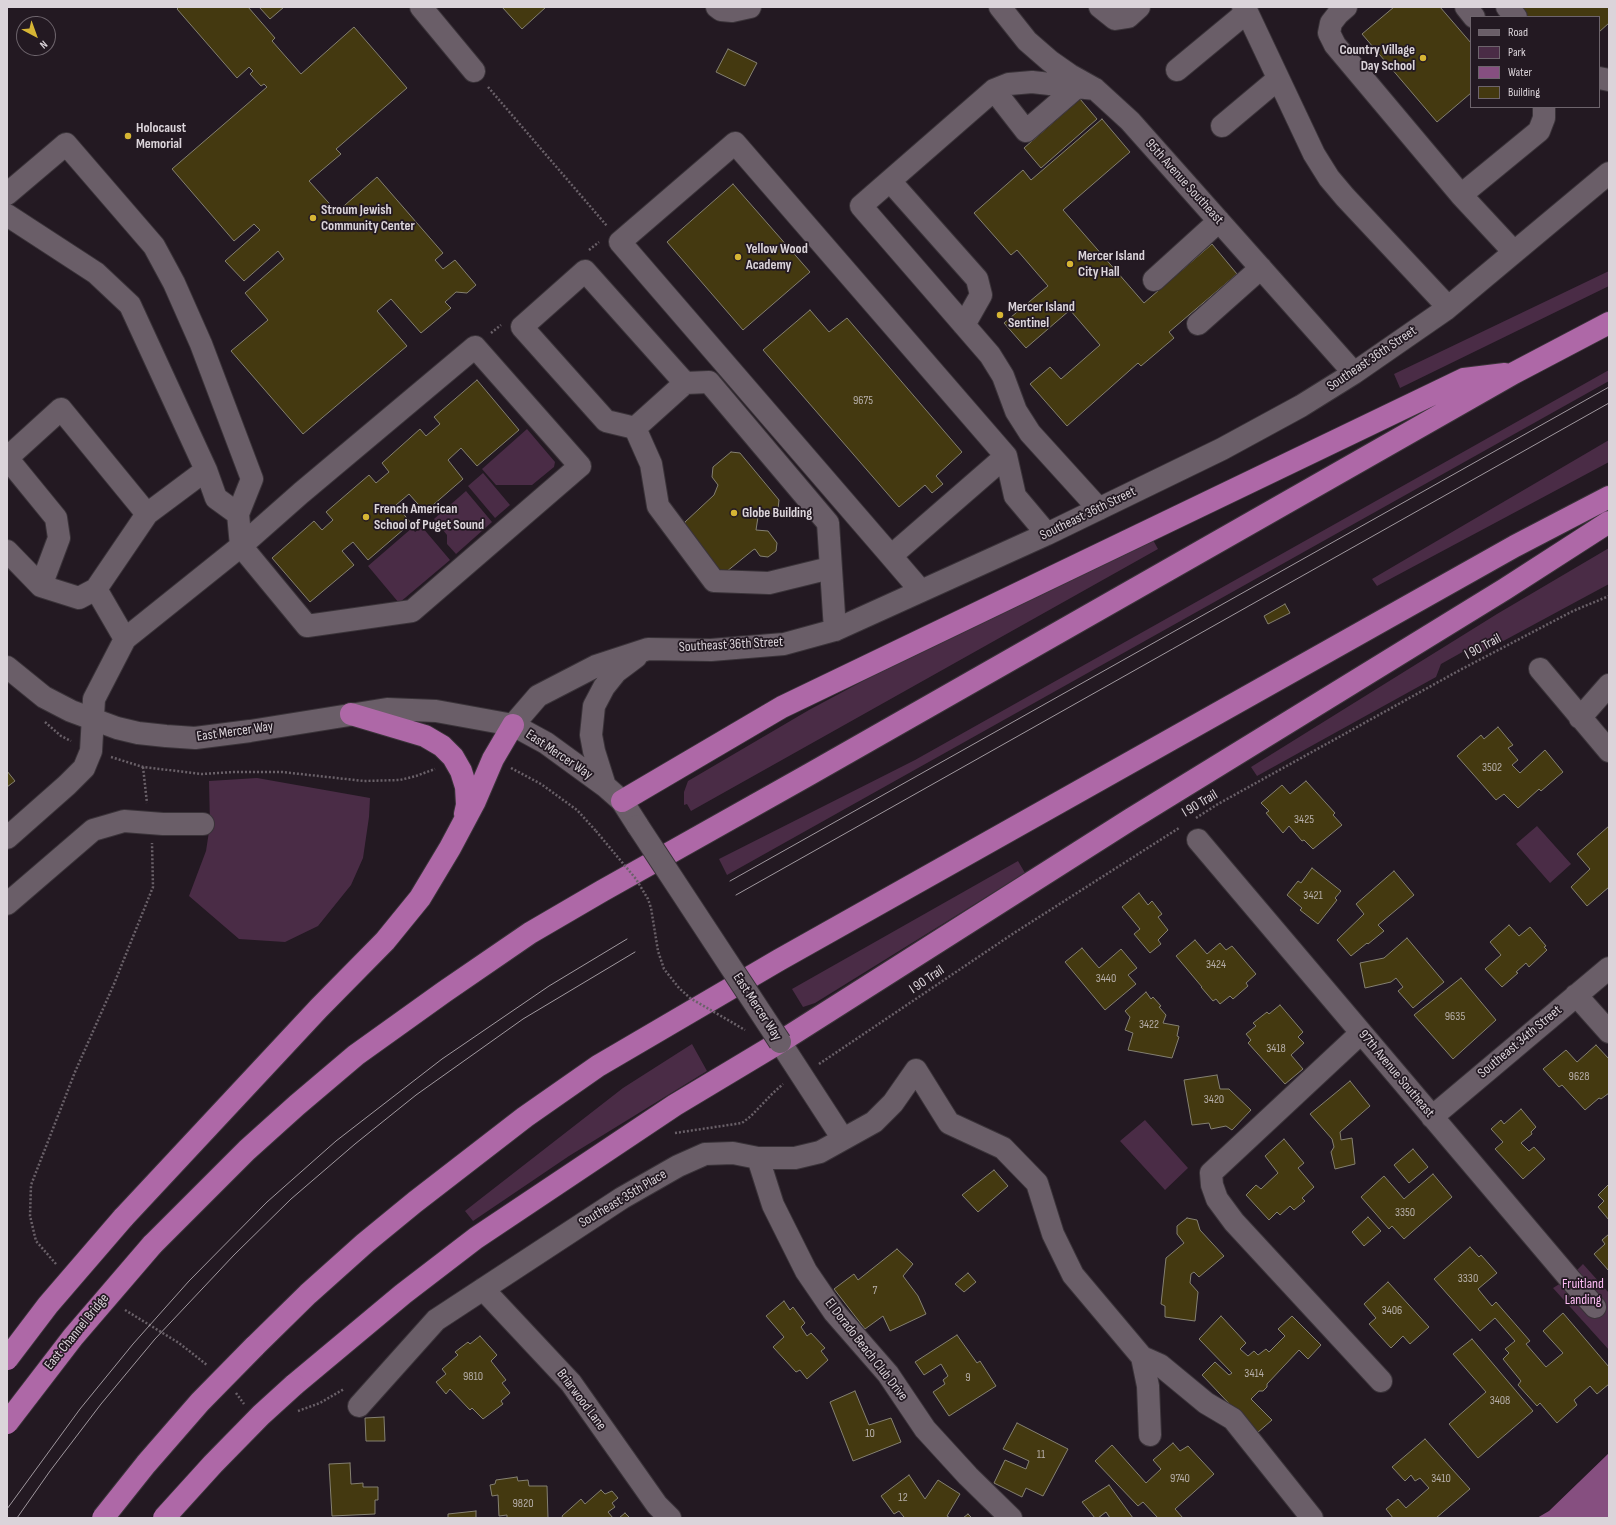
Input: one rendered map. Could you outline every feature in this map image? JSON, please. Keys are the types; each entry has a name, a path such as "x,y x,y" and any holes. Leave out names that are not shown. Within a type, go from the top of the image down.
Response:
{"highway":[{"name":"East Channel Bridge","path":"7,1423 73,1337 152,1245 247,1150 350,1060 444,992 530,933 602,891 1514,373 1609,322"},
{"path":"622,801 782,707 1464,379 1514,373"},
{"path":"102,1518 146,1464 200,1402 308,1294 365,1243 415,1202 519,1122 598,1066 779,960 1515,546 1609,497"},
{"path":"164,1518 213,1464 261,1415 294,1385 403,1294 476,1238 675,1105 780,1042 1132,819 1505,589 1609,522"},
{"path":"351,714 425,736 446,750 453,757 461,770 466,787 467,805 464,821"},
{"path":"7,1359 48,1305 123,1218 314,1013 384,941 420,898 475,801 493,759 513,725"}],"street":[{"path":"421,7 474,71"},
{"path":"717,7 720,10 732,11 750,7"},
{"name":"95th Avenue Southeast","path":"1000,7 1027,41 1050,61 1130,121 1354,373"},
{"path":"1100,7 1115,19 1128,17 1140,7"},
{"path":"1346,7 1331,23 1329,33 1336,45 1461,195 1514,252"},
{"path":"1466,7 1473,16"},
{"path":"1507,7 1515,16"},
{"path":"1177,70 1245,9 1314,154 1329,178 1345,197 1448,306"},
{"path":"1222,126 1278,79"},
{"path":"1086,88 1032,82 1009,84 994,90 861,206 990,355 1003,376 1016,411 1030,433 1099,509"},
{"path":"994,90 1026,131 1086,88"},
{"path":"1461,195 1539,131 1544,118 1544,108"},
{"path":"921,591 620,242 735,143 1006,456 1015,496 1047,534"},
{"path":"7,194 66,144 154,246 174,284 201,344 252,479 238,514 241,546 307,626 412,611 580,466 475,347 301,493 241,546 125,638 94,699 91,752 84,768 7,838"},
{"name":"Southeast 36th Street","path":"513,725 538,696 596,666 648,649 711,650 784,644 835,630 1047,534 1222,449 1301,406 1354,373 1448,306 1609,173"},
{"path":"890,181 977,279 981,294 964,325"},
{"path":"7,215 96,273 130,305 206,470 216,498 238,514"},
{"path":"1154,280 1219,221"},
{"path":"1198,324 1261,268"},
{"path":"635,428 606,421 522,327 585,271 685,383"},
{"path":"635,428 685,383 709,382 828,522 835,630"},
{"path":"41,586 59,538 56,518 7,458 61,409 147,514"},
{"path":"635,428 651,464 658,506 714,581 769,583 830,568"},
{"path":"891,556 1006,456"},
{"path":"7,551 41,586 79,598 96,589 147,514 206,470"},
{"path":"96,589 125,638"},
{"path":"605,786 594,751 591,735 594,706 604,687 616,672 648,649"},
{"name":"East Mercer Way","path":"7,667 44,697 71,711 117,728 138,733 195,738 250,731 387,709 436,711 513,725 546,743 605,786 622,801 843,1139"},
{"path":"1540,669 1609,751"},
{"path":"1580,718 1609,685"},
{"path":"7,904 93,830 124,821 203,824"},
{"name":"97th Avenue Southeast","path":"1196,830 1361,1033 1595,1307"},
{"name":"Southeast 34th Street","path":"1432,1117 1609,968"},
{"path":"1576,995 1609,1032"},
{"path":"1361,1033 1211,1173 1217,1199 1234,1222 1381,1380"},
{"name":"Southeast 35th Place","path":"359,1406 436,1320 622,1198 704,1154 732,1153 758,1158 795,1158 820,1152 874,1122 893,1103 916,1070 949,1123 1003,1148 1037,1183 1053,1234 1073,1275 1142,1358"},
{"name":"El Dorado Beach Club Drive","path":"758,1158 772,1205 806,1271 834,1312 888,1374 925,1429 968,1476 1011,1518"},
{"name":"Briarwood Lane","path":"483,1289 571,1383 657,1505 670,1518"},
{"path":"1142,1358 1148,1386 1150,1435"},
{"path":"1142,1358 1160,1365 1206,1403 1233,1419 1312,1518"}],"path":[{"path":"474,71 620,242"},
{"name":"I 90 Trail","path":"1196,830 1218,804 1460,670 1574,611 1609,596"},
{"path":"41,717 47,725 61,736 91,752 143,767 202,774 233,772 282,772 349,780 400,780 437,768"},
{"path":"56,1264 36,1241 30,1216 31,1185 75,1072 114,984 153,886 154,850 149,823 143,767"},
{"path":"508,767 541,784 565,801 577,810 596,830 619,857 643,890 651,908 660,960 676,983 690,998 702,1006 751,1032"},
{"name":"I 90 Trail","path":"821,1063 1014,933 1180,828"},
{"path":"120,1307 179,1343 201,1359 211,1369"},
{"path":"231,1388 244,1404"}],"green space":[{"path":"1609,271 1609,286 1400,388 1394,374"},
{"path":"1609,370 1609,381 727,875 719,859 915,760"},
{"path":"527,429 555,462 554,467 532,485 496,485 482,469"},
{"path":"1609,440 1609,462 1377,586 1372,579"},
{"path":"483,473 510,505 495,518 468,486"},
{"path":"466,491 492,522 456,554 447,544 447,535 434,519"},
{"path":"422,527 450,560 399,603 368,566 412,528 415,532"},
{"path":"1153,540 1158,549 691,811 687,804 684,805 684,792 688,781 809,710 902,660"},
{"path":"1609,548 1609,584 1481,653 1466,650 1441,664 1436,677 1257,776 1251,767 1497,614"},
{"path":"257,778 370,798 369,817 363,858 351,885 318,926 285,942 239,939 189,896 206,851 210,825 209,781"},
{"path":"1537,826 1571,864 1550,883 1516,844"},
{"path":"1018,861 1025,873 815,1003 803,1007 792,989"},
{"path":"692,1044 707,1071 569,1156 473,1221 465,1211 623,1088"},
{"path":"1145,1120 1188,1168 1165,1190 1120,1141"},
{"name":"Fruitland Landing","path":"1583,1264 1609,1293 1609,1350 1553,1288 1569,1278"}],"water":[{"path":"1609,1453 1609,1518 1537,1518 1549,1511"}],"building":[{"name":"Stroum Jewish Community Center","path":"179,7 248,7 275,38 272,41 301,74 354,27 407,88 336,149 341,154 309,181 337,212 377,177 443,253 435,260 443,269 455,260 476,285 467,293 456,292 445,302 451,308 421,333 391,299 377,311 407,346 303,434 231,351 268,320 245,293 284,259 278,251 244,281 225,261 260,230 254,224 234,241 172,169 267,87 264,84 261,86 250,74 253,71 249,67 237,78 177,9"},
{"path":"259,7 284,7 270,19"},
{"path":"502,7 546,7 522,29"},
{"path":"1394,7 1440,7 1470,42 1470,94 1437,122 1362,34"},
{"path":"1515,7 1609,7 1609,23 1600,31 1600,16 1522,16"},
{"path":"728,49 757,63 745,86 716,72"},
{"path":"1080,99 1097,119 1041,168 1024,148"},
{"name":"Mercer Island City Hall","path":"1102,119 1130,152 1063,210 1144,303 1212,244 1237,274 1169,332 1174,338 1141,366 1138,363 1067,426 1030,384 1050,367 1061,379 1100,345 1070,310 1026,348 1004,323 1048,286 1017,250 1011,255 974,213 1023,170 1031,180"},
{"name":"Yellow Wood Academy","path":"733,184 810,272 743,330 667,242"},
{"path":"810,310 829,332 847,318 962,452 936,476 943,484 932,493 925,485 899,507 763,350"},
{"path":"477,380 519,430 477,466 461,448 448,460 463,479 425,512 409,494 396,505 411,523 368,560 353,542 342,551 354,565 310,602 272,558 314,521 322,530 333,520 326,512 369,475 376,483 389,472 382,463 420,429 426,436 440,424 434,417"},
{"name":"Globe Building","path":"731,452 740,453 779,500 778,509 767,517 758,517 756,530 768,531 777,543 776,551 768,557 760,556 755,549 726,572 717,572 683,535 685,522 714,495 718,485 712,477 713,467"},
{"path":"1285,604 1290,613 1268,624 1264,616"},
{"path":"1498,727 1513,745 1508,748 1518,760 1512,765 1520,773 1545,750 1563,772 1541,791 1539,789 1518,808 1504,794 1496,800 1457,756 1481,735 1484,739"},
{"path":"7,771 15,781 7,787"},
{"path":"1306,781 1335,813 1333,815 1342,825 1313,849 1304,840 1302,841 1289,826 1283,833 1266,813 1269,811 1261,803 1282,785 1290,794"},
{"path":"1609,826 1609,887 1587,906 1571,887 1590,869 1577,854"},
{"path":"1312,868 1341,891 1335,898 1337,900 1318,924 1300,910 1302,908 1287,895 1298,881 1301,883"},
{"path":"1394,871 1414,895 1378,925 1384,931 1351,956 1337,940 1364,914 1356,904"},
{"path":"1139,893 1148,905 1152,901 1162,914 1158,917 1168,930 1158,940 1161,944 1150,953 1134,934 1140,929 1122,907"},
{"path":"1509,925 1519,936 1530,927 1546,946 1544,947 1547,950 1529,967 1526,963 1516,972 1518,973 1502,987 1485,969 1501,955 1490,942"},
{"path":"1407,938 1444,982 1413,1008 1398,991 1403,987 1396,978 1391,982 1365,988 1360,963 1384,958"},
{"path":"1195,940 1207,954 1220,943 1226,950 1232,946 1256,974 1246,983 1248,986 1233,999 1230,996 1220,1004 1216,999 1213,1001 1176,956"},
{"path":"1082,948 1099,968 1121,949 1137,968 1128,975 1136,984 1105,1010 1065,962"},
{"path":"1461,978 1496,1020 1453,1059 1414,1015"},
{"path":"1146,992 1151,999 1153,997 1161,1006 1159,1007 1166,1015 1163,1023 1179,1026 1177,1036 1179,1037 1172,1058 1128,1050 1133,1033 1125,1030 1130,1017 1125,1011"},
{"path":"1280,1005 1303,1032 1298,1037 1304,1043 1291,1055 1303,1069 1285,1084 1248,1043 1251,1040 1246,1034 1256,1026 1253,1023 1267,1012 1269,1014"},
{"path":"1596,1045 1609,1059 1609,1093 1601,1099 1599,1098 1585,1110 1562,1085 1559,1087 1543,1069 1566,1050 1577,1062"},
{"path":"1217,1075 1220,1089 1229,1089 1251,1110 1232,1130 1226,1126 1211,1129 1209,1123 1192,1125 1184,1080"},
{"path":"1350,1081 1370,1106 1340,1132 1341,1140 1352,1138 1355,1164 1335,1169 1331,1152 1334,1147 1332,1139 1310,1114"},
{"path":"1521,1109 1536,1127 1531,1132 1532,1134 1521,1143 1529,1151 1534,1147 1545,1159 1523,1179 1495,1149 1503,1142 1491,1129 1501,1120 1504,1124"},
{"path":"1284,1139 1304,1163 1298,1168 1314,1187 1302,1198 1305,1201 1294,1210 1290,1206 1280,1215 1277,1212 1269,1220 1246,1195 1256,1185 1261,1189 1278,1173 1265,1156"},
{"path":"1413,1149 1428,1167 1409,1183 1394,1165"},
{"path":"994,1170 1008,1186 978,1212 962,1195"},
{"path":"1433,1174 1452,1197 1404,1239 1392,1226 1389,1229 1361,1197 1384,1176 1404,1199"},
{"path":"1609,1184 1609,1220 1598,1207 1604,1201 1598,1195"},
{"path":"1368,1217 1381,1231 1364,1246 1352,1232"},
{"path":"1187,1218 1197,1220 1200,1230 1224,1256 1199,1277 1194,1272 1191,1274 1190,1283 1198,1292 1195,1321 1165,1317 1165,1306 1161,1304 1166,1258 1184,1243 1177,1234 1177,1226"},
{"path":"1609,1234 1609,1271 1594,1254 1605,1244 1602,1240"},
{"path":"1470,1247 1479,1257 1481,1255 1497,1273 1478,1289 1492,1306 1496,1302 1530,1341 1526,1344 1546,1367 1563,1353 1543,1331 1563,1313 1609,1367 1609,1384 1597,1394 1590,1386 1574,1400 1577,1405 1557,1423 1540,1403 1537,1406 1518,1385 1521,1381 1503,1359 1509,1353 1505,1349 1515,1341 1495,1318 1480,1331 1434,1279"},
{"path":"897,1249 913,1264 903,1276 918,1296 926,1314 890,1331 883,1316 865,1329 834,1289 854,1274 858,1280"},
{"path":"968,1273 976,1282 964,1292 955,1284"},
{"path":"1388,1282 1429,1327 1410,1344 1403,1336 1391,1348 1369,1324 1376,1318 1364,1304"},
{"path":"784,1301 790,1310 793,1307 805,1323 801,1327 807,1336 811,1333 825,1348 821,1351 828,1360 807,1379 800,1370 796,1372 773,1347 784,1337 766,1316"},
{"path":"1221,1316 1246,1343 1240,1349 1248,1356 1254,1351 1258,1355 1266,1349 1269,1352 1285,1336 1278,1329 1292,1316 1321,1345 1308,1359 1299,1350 1267,1384 1267,1387 1263,1391 1259,1391 1251,1399 1272,1420 1257,1433 1202,1375 1215,1362 1229,1375 1232,1373 1199,1339"},
{"path":"957,1335 977,1363 980,1361 996,1386 949,1416 933,1392 945,1384 943,1380 948,1376 941,1364 924,1375 915,1362"},
{"path":"480,1336 497,1355 491,1361 506,1380 502,1383 510,1393 501,1401 503,1404 483,1419 472,1408 470,1410 450,1389 446,1394 436,1382 446,1374 442,1369 458,1355 455,1352 468,1342 470,1344"},
{"path":"1472,1339 1533,1411 1478,1458 1449,1424 1486,1392 1453,1354"},
{"path":"855,1391 869,1425 891,1418 901,1442 853,1461 830,1402"},
{"path":"384,1417 385,1441 366,1441 365,1418"},
{"path":"1017,1423 1068,1449 1043,1496 1026,1488 1022,1497 994,1483 1005,1460 1026,1469 1029,1461 1003,1449"},
{"path":"1425,1439 1470,1489 1436,1518 1393,1518 1386,1509 1398,1499 1406,1508 1429,1488 1420,1478 1415,1481 1411,1475 1405,1481 1392,1467"},
{"path":"1173,1443 1180,1451 1188,1446 1214,1474 1175,1509 1183,1518 1158,1518 1143,1502 1138,1506 1095,1461 1112,1445 1146,1483 1161,1469 1153,1460"},
{"path":"350,1463 351,1484 363,1483 363,1487 378,1487 378,1500 375,1500 375,1514 332,1516 329,1464"},
{"path":"909,1475 925,1499 938,1480 960,1494 947,1516 950,1518 902,1518 904,1517 899,1511 894,1514 881,1496"},
{"path":"517,1477 518,1481 528,1480 529,1486 547,1486 548,1518 507,1518 507,1515 499,1516 498,1495 492,1496 490,1485 495,1484 496,1480"},
{"path":"1109,1485 1133,1518 1110,1518 1106,1512 1098,1518 1095,1518 1082,1502"},
{"path":"601,1490 605,1494 612,1491 618,1498 612,1503 615,1507 608,1512 613,1518 563,1518 562,1516 581,1499 585,1504"},
{"path":"476,1511 476,1518 448,1518 448,1514"},
{"path":"625,1513 630,1518 619,1518"},
{"path":"968,1514 972,1518 963,1518"}],"tram line":[{"path":"730,881 1609,387"},
{"path":"736,895 1609,403"},
{"path":"7,1509 80,1409 133,1344 189,1281 267,1202 336,1141 442,1059 549,986 627,939"},
{"path":"17,1518 50,1471 101,1404 155,1339 234,1255 291,1199 355,1144 416,1095 523,1019 635,952"}],"place":[{"name":"Country Village Day School","path":"1423,58"},
{"name":"Holocaust Memorial","path":"128,136"},
{"name":"Stroum Jewish Community Center","path":"313,218"},
{"name":"Yellow Wood Academy","path":"738,257"},
{"name":"Mercer Island City Hall","path":"1070,264"},
{"name":"Mercer Island Sentinel","path":"1000,315"},
{"name":"Globe Building","path":"734,513"},
{"name":"French American School of Puget Sound","path":"366,517"}]}
